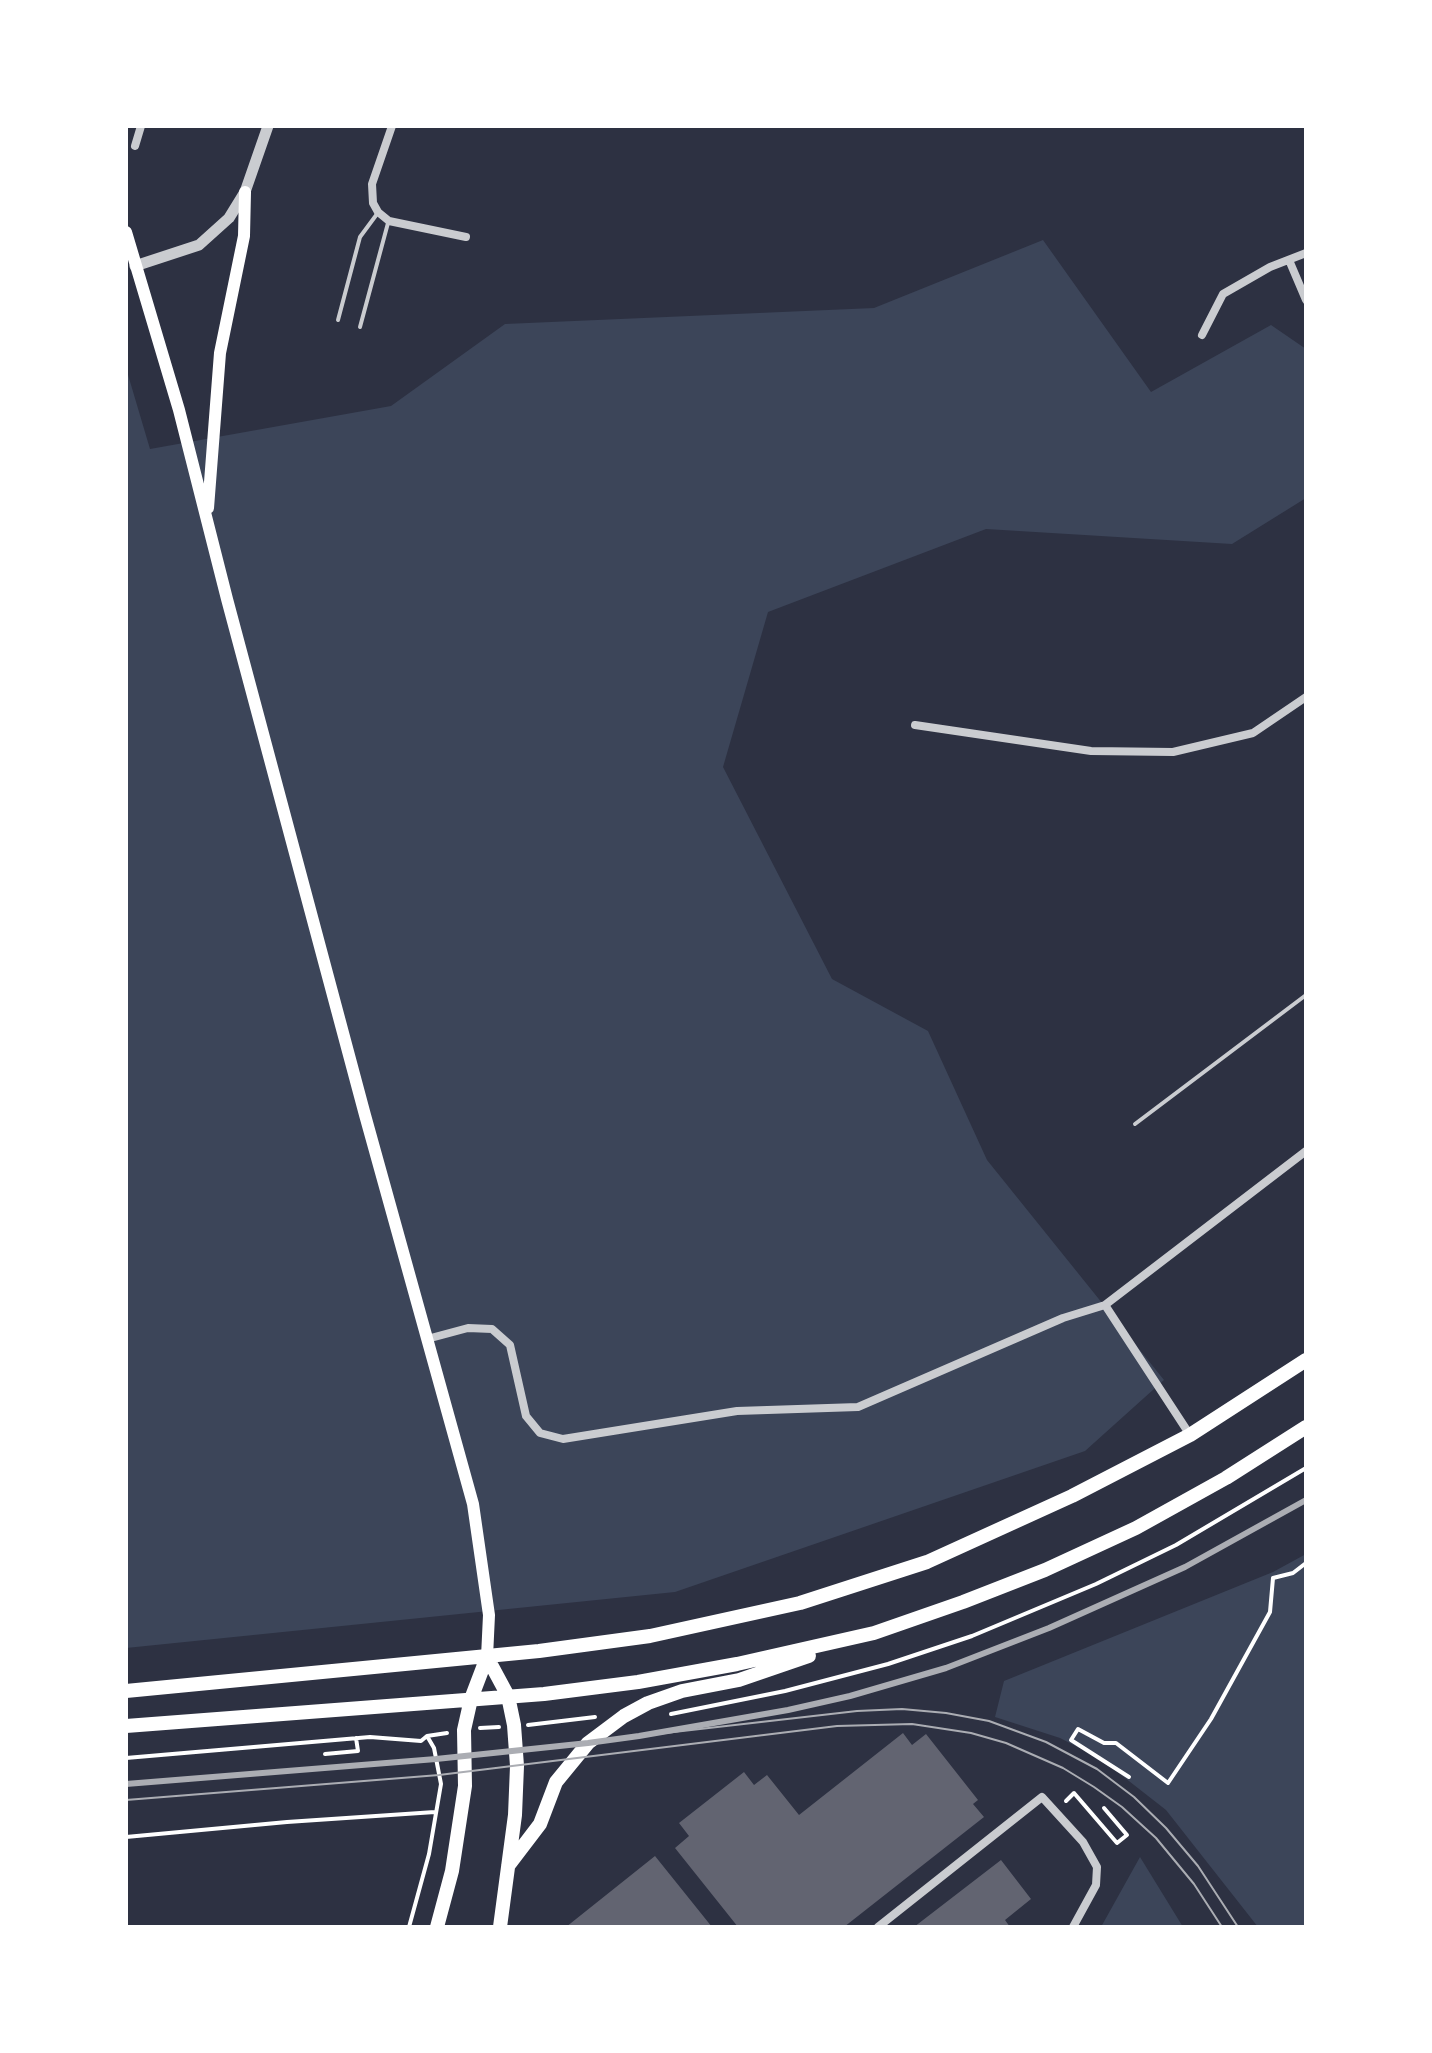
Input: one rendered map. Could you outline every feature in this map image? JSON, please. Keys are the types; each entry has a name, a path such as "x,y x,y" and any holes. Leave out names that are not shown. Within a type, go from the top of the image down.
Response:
{"main road":[{"path":"207,519 220,353 244,236 245,192"},
{"path":"126,232 179,410 473,1504 489,1615 487,1657 471,1699 464,1730 465,1786 452,1871 437,1927"},
{"path":"126,1691 487,1657 650,1636 735,1619 863,1584 927,1562 1084,1490 1190,1435 1306,1360"},
{"path":"508,1866 540,1824 556,1782 588,1743 624,1716 648,1703 682,1691 739,1680 991,1592 1136,1528 1226,1478 1306,1427"},
{"path":"126,1726 508,1696 638,1682 737,1664 874,1633"},
{"path":"487,1657 508,1696 517,1766 515,1815 500,1927"}],"street":[{"path":"135,146 141,126"},
{"path":"135,266 199,245 229,218 245,192 268,126"},
{"path":"392,126 372,184 373,203 378,212 389,221 466,237"},
{"path":"1202,335 1223,294 1270,267 1306,253"},
{"path":"1289,260 1306,300"},
{"path":"915,725 1091,751 1173,752 1253,733 1306,697"},
{"path":"427,1339 468,1328 492,1329 510,1345 526,1416 540,1433 563,1439 737,1411 858,1407 1063,1318 1105,1305 1306,1151"},
{"path":"1105,1305 1190,1435"},
{"path":"878,1927 1042,1797 1083,1842 1097,1867 1096,1885 1073,1927"}],"lane":[{"path":"338,320 360,237 378,212"},
{"path":"360,327 389,221"},
{"path":"1135,1124 1306,995"}],"path":[{"path":"1129,1777 1071,1740 1078,1729 1104,1743 1116,1743 1168,1783 1211,1719 1270,1612 1273,1578 1293,1573 1306,1563"},
{"path":"409,1927 429,1854 441,1784 434,1748 427,1736"},
{"path":"325,1754 358,1751 356,1738"},
{"path":"1066,1801 1074,1793 1117,1843 1127,1835 1104,1808"},
{"path":"126,1837 435,1812"}],"shaded area":[{"path":"1043,240 1151,392 1271,325 1306,349 1306,498 1232,544 986,529 768,612 723,767 832,979 928,1031 987,1160 1164,1380 1085,1451 675,1592 126,1648 126,368 150,449 391,406 505,324 874,308"},
{"path":"1306,1554 1306,1927 1258,1927 1166,1810 1101,1759 1060,1738 995,1717 1004,1681 1273,1572"},
{"path":"1140,1857 1183,1927 1101,1927"}],"building":[{"path":"903,1733 912,1745 926,1734 978,1800 973,1804 984,1817 844,1927 738,1927 675,1848 689,1836 679,1823 744,1772 754,1785 767,1775 799,1815"},
{"path":"655,1856 712,1927 566,1927"},
{"path":"1001,1860 1031,1899 1005,1920 1010,1927 914,1927"}],"tram line":[{"path":"639,1736 857,1711 902,1709 989,1721 1046,1742 1097,1769 1134,1797 1198,1866 1238,1927"},
{"path":"126,1800 439,1775 837,1726 912,1724 971,1733 1006,1743 1063,1768 1094,1787 1156,1838 1194,1884 1222,1927"}],"railway":[{"path":"126,1784 436,1759 588,1743 788,1710 850,1696 946,1668 1049,1628 1185,1567 1306,1500"}]}
